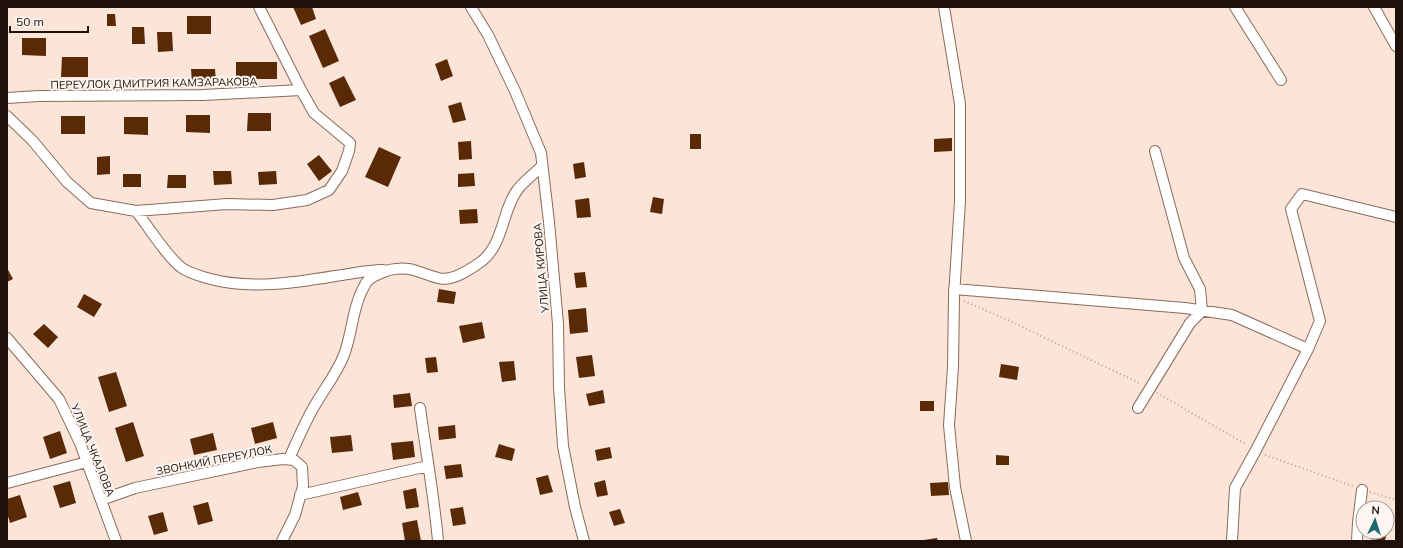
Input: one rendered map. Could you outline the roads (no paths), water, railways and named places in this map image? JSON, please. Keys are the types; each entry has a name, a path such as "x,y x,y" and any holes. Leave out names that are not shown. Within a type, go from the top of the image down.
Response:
{"street":[{"path":"7,116 32,140 67,182 91,204 136,211 226,204 273,205 307,200 329,190 342,171 350,143 314,113 300,90 259,7"},
{"name":"УЛИЦА КИРОВА","path":"471,7 488,35 515,91 541,153 558,324 559,387 563,446 575,507 584,541"},
{"path":"944,7 960,104 960,202 954,292 949,425 955,487 966,541"},
{"path":"1235,7 1282,80"},
{"path":"1374,7 1396,46"},
{"name":"ПЕРЕУЛОК ДМИТРИЯ КАМЗАРАКОВА","path":"7,98 39,96 202,96 300,90"},
{"path":"1154,152 1184,258 1200,289 1202,311"},
{"path":"136,211 167,252 182,268 202,277 220,282 276,284 326,278 366,270 406,268 440,279 452,278 483,260 493,248 501,231 507,210 518,189 542,166"},
{"path":"1232,541 1235,488 1308,349 1320,321 1290,209 1302,194 1396,217"},
{"path":"289,459 311,413 344,355 354,310 366,282 376,274 390,270"},
{"path":"954,292 1185,308 1232,316 1308,349"},
{"path":"1138,408 1190,323 1202,311"},
{"name":"УЛИЦА ЧКАЛОВА","path":"7,338 59,399 87,462 116,541"},
{"path":"420,408 435,509 438,541"},
{"name":"ЗВОНКИЙ ПЕРЕУЛОК","path":"101,500 135,488 258,462 283,459 294,460 302,468 303,486 296,515 282,541"},
{"path":"7,482 87,462"},
{"path":"300,495 428,466"},
{"path":"1358,541 1358,522 1362,490"}]}
